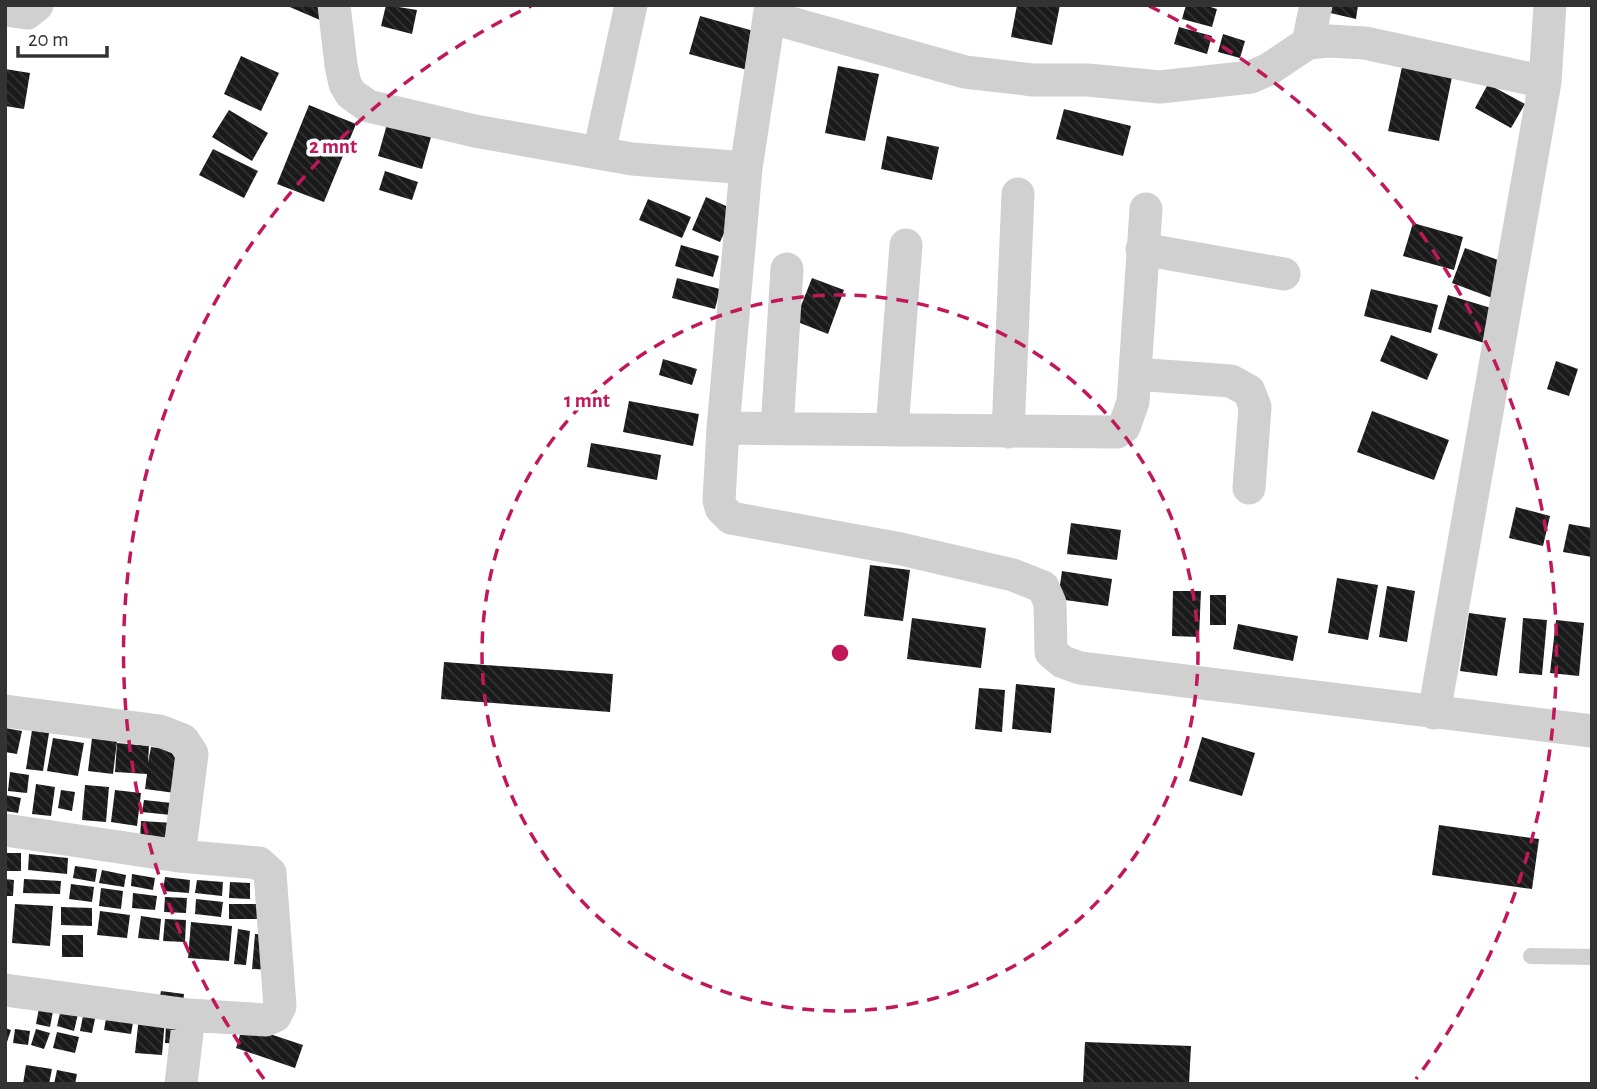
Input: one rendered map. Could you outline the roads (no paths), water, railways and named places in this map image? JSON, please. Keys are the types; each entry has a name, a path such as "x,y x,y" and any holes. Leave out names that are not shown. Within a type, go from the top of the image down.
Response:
{"street":[{"path":"5,9 27,13 37,5"},
{"path":"334,5 345,84 351,94 368,106 474,131 632,159 746,168"},
{"path":"599,153 631,5"},
{"path":"1308,43 1316,5"},
{"path":"1434,713 1545,82 1550,5"},
{"path":"1545,82 1366,43 1329,41 1308,43 1269,69 1251,77 1160,87 1088,80 1033,80 965,72 770,11 746,168 719,500 721,508 731,518 901,549 1013,575 1043,587 1050,603 1051,652 1062,662 1080,667 1592,731"},
{"path":"1008,432 1018,194"},
{"path":"723,428 1117,432 1125,427 1129,417 1135,374 1146,209"},
{"path":"892,430 906,245"},
{"path":"1142,249 1284,274"},
{"path":"777,428 787,269"},
{"path":"1135,374 1231,381 1250,391 1255,407 1249,488"},
{"path":"5,711 160,732 183,740 192,754 179,856"},
{"path":"5,830 179,856 259,863 270,873 280,1006 275,1016 266,1020 189,1015 5,990"},
{"path":"181,1084 189,1015"}],"lane":[{"path":"1531,956 1592,957"}]}
